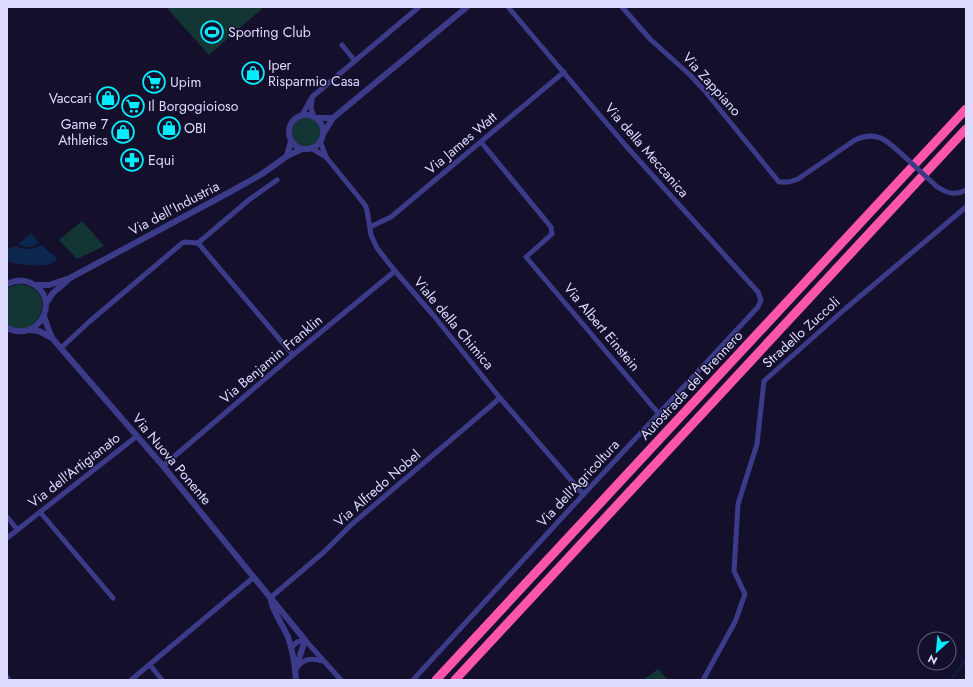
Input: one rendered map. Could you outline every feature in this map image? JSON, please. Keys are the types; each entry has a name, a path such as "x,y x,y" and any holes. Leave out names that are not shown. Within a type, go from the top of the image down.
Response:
{"highway":[{"name":"Autostrada del Brennero","path":"436,680 966,109"},
{"name":"Autostrada del Brennero","path":"455,680 966,129"}],"street":[{"path":"420,7 312,97 302,115 295,119 290,125 289,130 292,141 298,147 302,149 311,148 320,142 333,118 467,7"},
{"name":"Via della Meccanica","path":"507,7 512,9 626,146 758,292 761,300 760,303"},
{"name":"Via Zappiano","path":"622,7 650,40 690,75 704,90 780,182 789,182 798,179 855,140 866,136 875,136 883,139 936,186 946,192 952,193 966,190"},
{"path":"342,45 355,61"},
{"name":"Via James Watt","path":"370,226 391,217 564,72"},
{"path":"312,97 311,108 315,118 322,125 323,134"},
{"path":"302,115 315,118 333,118"},
{"path":"286,156 292,141"},
{"name":"Viale della Chimica","path":"320,142 326,157 365,205 371,235 375,244 395,271 434,316 500,398 583,494"},
{"name":"Via Albert Einstein","path":"481,142 552,227 552,234 526,257 659,414"},
{"name":"Viale della Chimica","path":"311,148 326,157"},
{"name":"Via dell'Industria","path":"36,285 49,285 70,278 262,174 286,156 302,149"},
{"path":"61,348 181,244 184,242 198,243 250,199 277,180"},
{"name":"Stradello Zuccoli","path":"703,680 735,622 745,594 734,571 738,504 757,444 764,381 845,309 966,207"},
{"path":"198,243 293,355"},
{"name":"Via Benjamin Franklin","path":"163,466 293,355 395,271"},
{"path":"7,277 28,281 36,285 43,293 46,303 44,316 38,324 30,330"},
{"name":"Via dell'Industria","path":"46,303 70,278"},
{"path":"7,284 20,280"},
{"name":"Via dell'Agricoltura","path":"413,680 583,494 758,307 760,303"},
{"name":"Via Nuova Ponente","path":"44,316 52,338"},
{"name":"Via Nuova Ponente","path":"9,329 18,331 39,331 52,338 163,466 270,598 341,680"},
{"name":"Via Alfredo Nobel","path":"270,598 324,552 351,525 500,398"},
{"name":"Via dell'Artigianato","path":"7,538 137,436"},
{"path":"40,512 113,598"},
{"path":"7,517 17,530"},
{"path":"131,680 254,577"},
{"name":"Via Nuova Ponente","path":"270,598 276,615 292,648 296,680"},
{"path":"284,629 290,622"},
{"path":"292,648 298,642 306,640"},
{"path":"295,671 306,640"},
{"path":"295,671 299,664 308,659 312,658 323,661"},
{"path":"150,665 162,680"}],"green space":[{"name":"Sporting Club","path":"166,7 264,7 209,55"},
{"path":"306,118 316,122 320,132 316,142 306,146 296,142 292,132 296,122"},
{"path":"82,221 104,246 77,259 59,240"},
{"path":"18,284 31,287 39,294 42,304 41,313 36,321 28,327 18,328 7,324 7,288"},
{"path":"658,669 668,680 643,680"}],"water":[{"path":"31,233 39,243 29,247 18,244"},
{"path":"41,245 56,257 57,260 47,265 26,265 7,261 7,249 16,246 32,249"}],"waterway":[{"path":"951,680 966,659"}],"place":[{"name":"Sporting Club","path":"212,32"},
{"name":"Iper Risparmio Casa","path":"253,73"},
{"name":"Upim","path":"154,82"},
{"name":"Vaccari","path":"108,98"},
{"name":"Il Borgogioioso","path":"133,106"},
{"name":"OBI","path":"169,128"},
{"name":"Game 7 Athletics","path":"123,132"},
{"name":"Equi","path":"132,160"}]}
